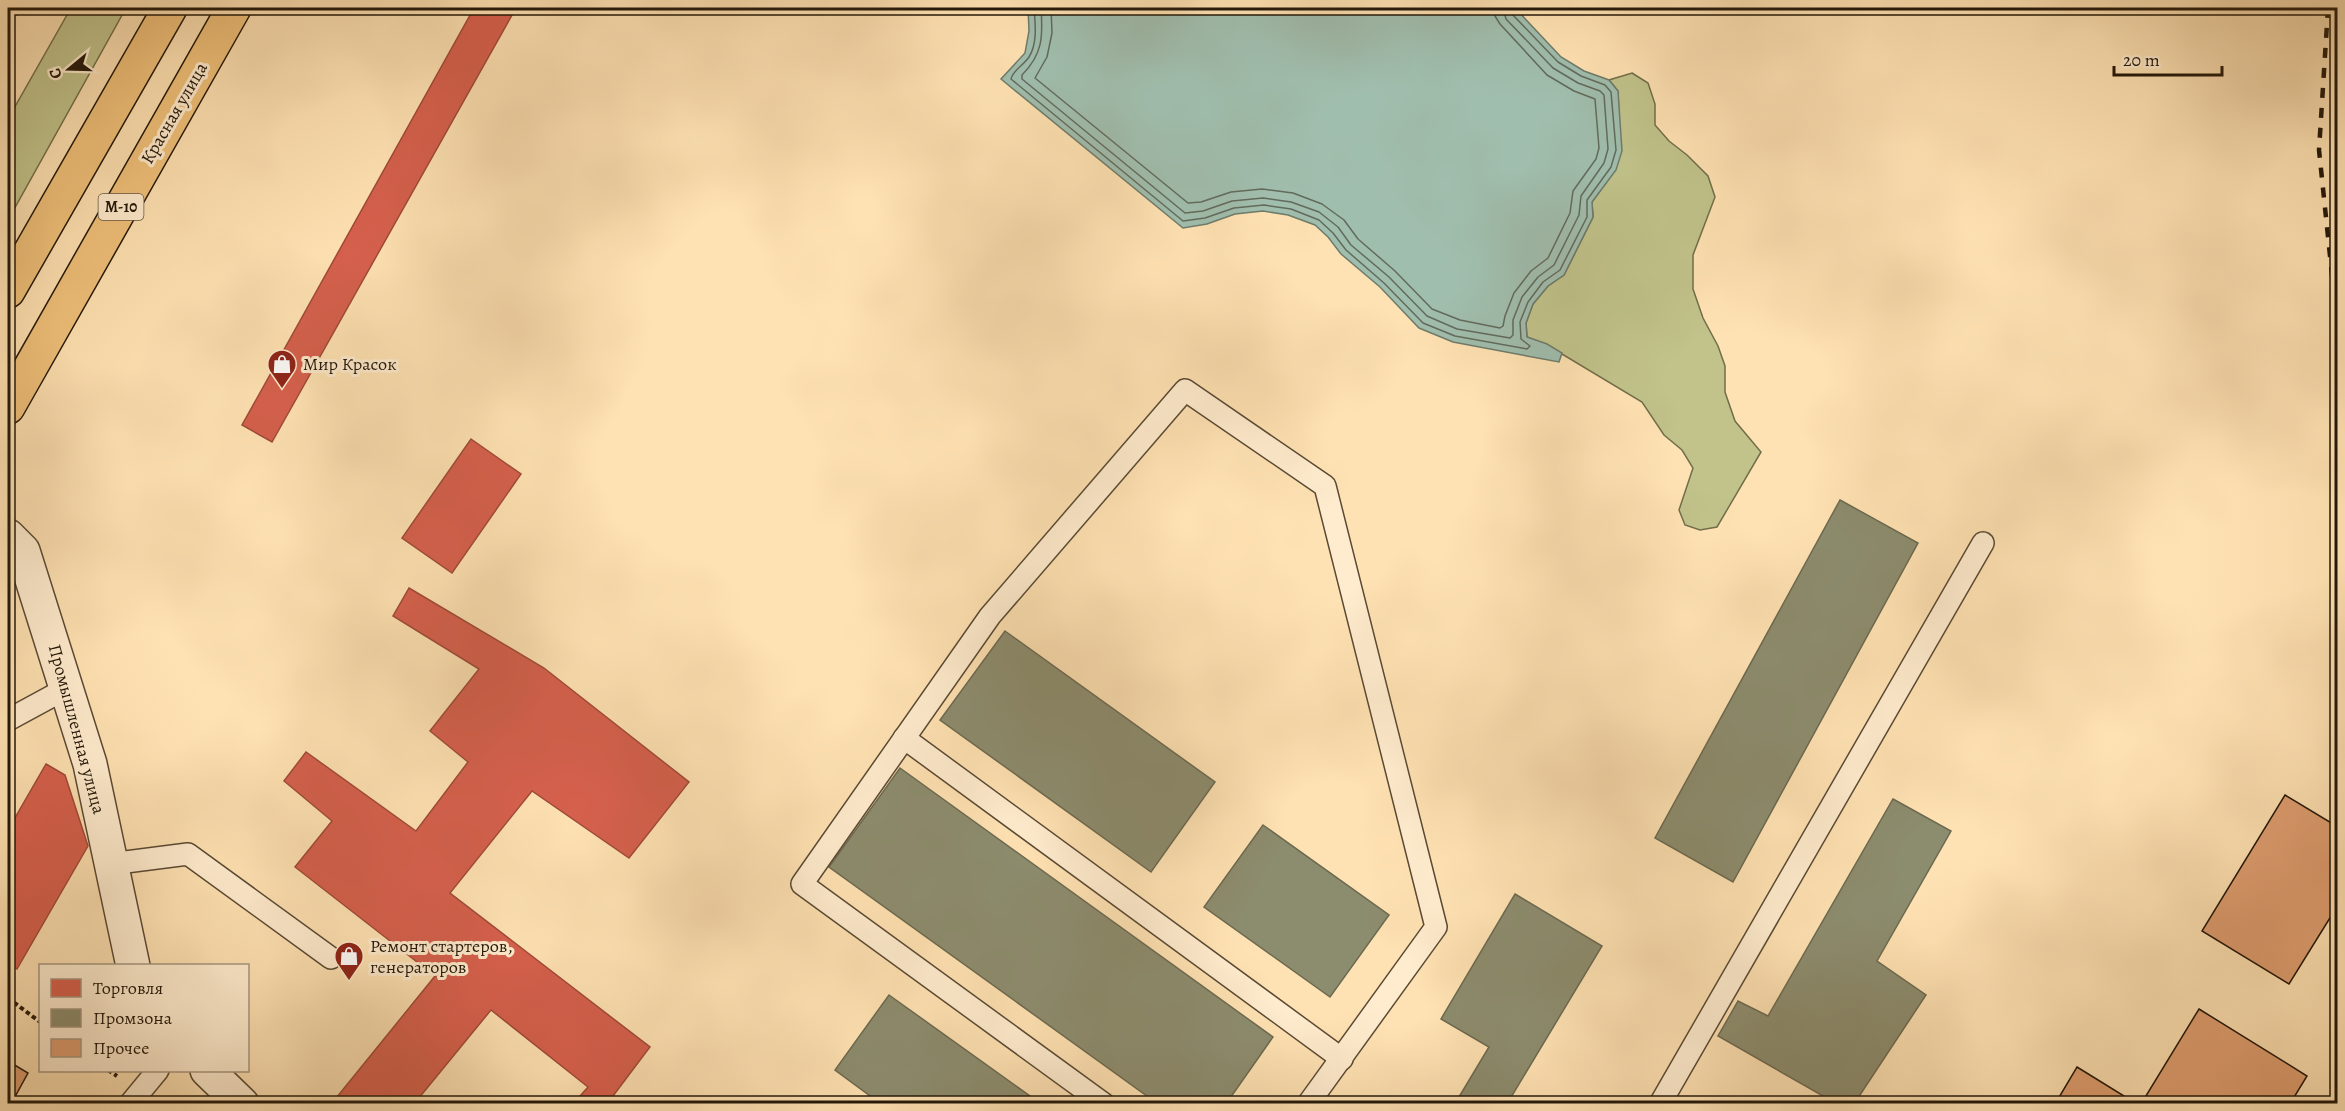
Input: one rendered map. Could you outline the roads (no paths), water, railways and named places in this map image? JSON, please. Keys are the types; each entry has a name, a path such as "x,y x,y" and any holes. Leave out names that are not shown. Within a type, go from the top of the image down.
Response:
{"highway":[{"path":"8,291 170,8"},
{"name":"Красная улица","path":"8,407 234,8"}],"street":[{"name":"Промышленная улица","path":"8,536 23,550 90,764 133,964"},
{"path":"208,1072 242,1104"}],"lane":[{"path":"1104,1104 802,884 990,616 1185,390 1326,486 1436,927 1308,1104"},
{"path":"1660,1104 1983,543"},
{"path":"8,720 67,688"},
{"path":"904,738 1342,1059"},
{"path":"110,864 188,854 331,958"},
{"path":"130,1104 157,1072"}],"water":[{"path":"1028,8 1515,8 1561,57 1584,71 1609,80 1618,91 1622,151 1616,170 1592,202 1593,217 1564,275 1548,286 1533,304 1526,323 1527,337 1547,344 1562,353 1559,362 1453,342 1419,328 1380,287 1341,254 1315,225 1288,215 1263,211 1235,214 1207,224 1183,228 1001,79 1025,53 1029,31"}],"railway":[{"path":"2328,8 2319,150 2338,333"}],"place":[{"name":"Мир Красок","path":"282,390"},
{"name":"Ремонт стартеров, генераторов","path":"349,982"}]}
